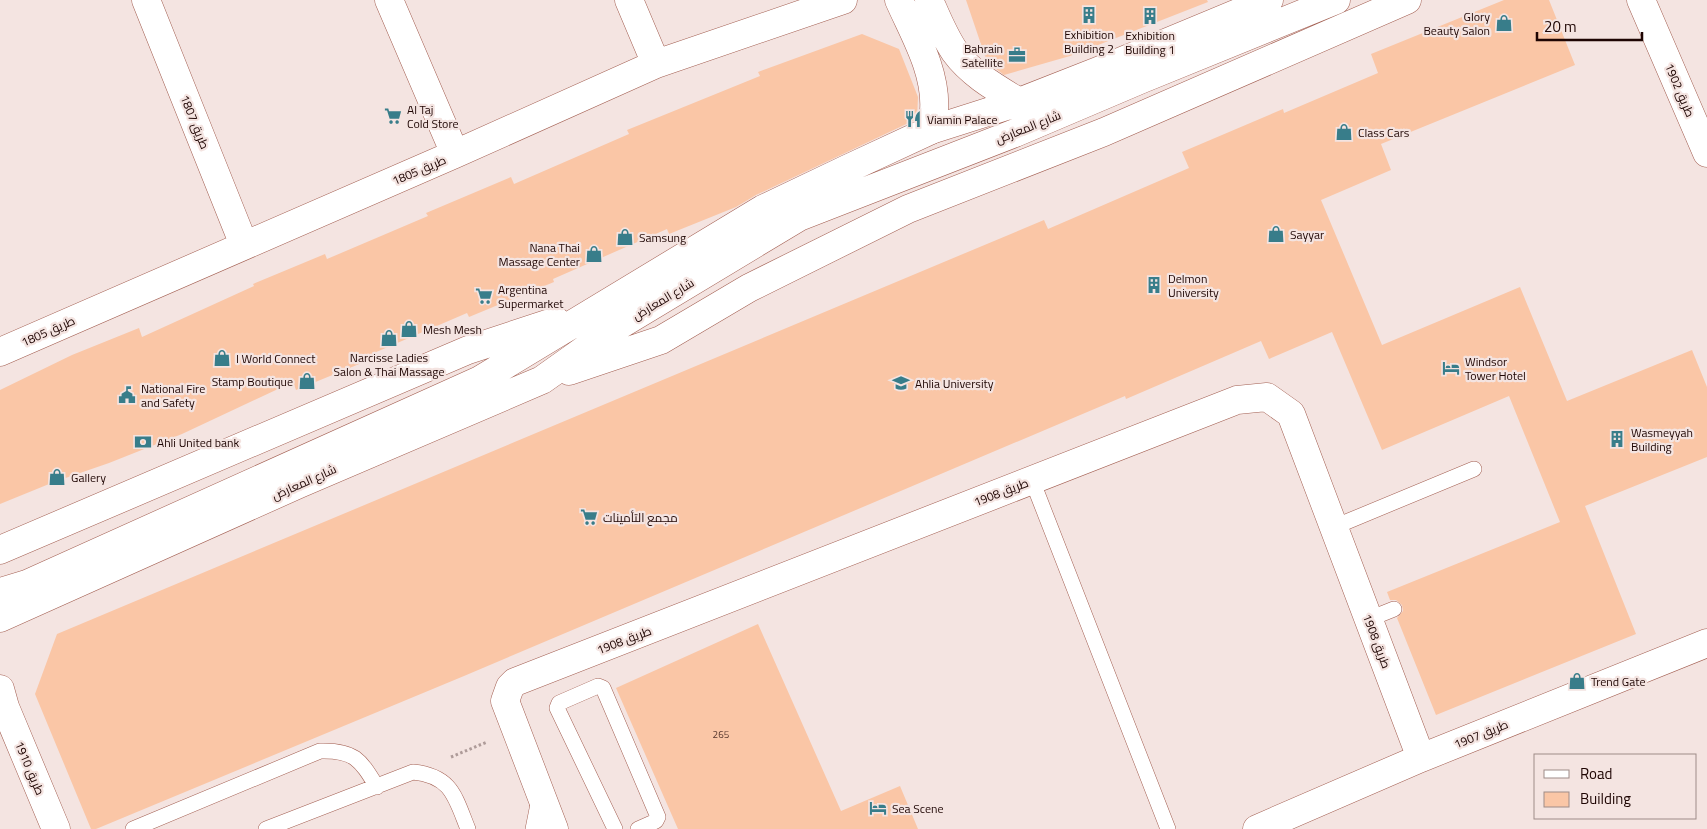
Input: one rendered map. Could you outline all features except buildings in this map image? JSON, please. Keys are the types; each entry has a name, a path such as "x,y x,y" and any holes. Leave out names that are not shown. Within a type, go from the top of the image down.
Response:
{"main road":[{"name":"طريق 1807","path":"146,0 244,245"},
{"path":"389,0 455,154"},
{"path":"629,0 656,64"},
{"name":"طريق 1805","path":"2,344 244,245 455,154 656,64 843,0"},
{"path":"899,0 928,67 933,89 934,110 931,130"},
{"path":"929,0 944,34 956,53 972,70 1018,102"},
{"name":"شارع المعارض","path":"1,614 36,580 480,380 763,209 931,130 1018,102 1098,71 1268,0"},
{"name":"شارع المعارض","path":"1,614 542,380 618,326 799,217 1015,133 1336,0"},
{"path":"542,380 661,340 750,288 908,209 1104,132 1407,0"},
{"name":"طريق 1902","path":"1641,0 1707,153"},
{"path":"0,550 468,350 605,305"},
{"name":"طريق 1908","path":"554,829 505,701 510,687 515,682 1237,400 1267,397 1291,414 1422,758"},
{"name":"طريق 1907","path":"1257,829 1422,758 1707,643"},
{"name":"طريق 1910","path":"2,700 56,829"}],"lane":[{"path":"1334,527 1474,469"},
{"path":"1032,480 1168,829"},
{"path":"1369,619 1394,609"},
{"path":"615,829 557,708 559,703 598,686 603,688 658,817 656,821 638,829"},
{"path":"133,829 320,751 338,750 355,757 367,769 377,787"},
{"path":"266,829 413,772 424,773 438,778 453,791 468,829"},
{"path":"533,829 540,795"}],"path":[{"path":"413,772 516,731"}],"place":[{"name":"Exhibition Building 2","path":"1089,15"},
{"name":"Exhibition Building 1","path":"1150,16"},
{"name":"Glory Beauty Salon","path":"1504,23"},
{"name":"Bahrain Satellite","path":"1017,55"},
{"name":"Al Taj Cold Store","path":"393,116"},
{"name":"Viamin Palace","path":"913,119"},
{"name":"Class Cars","path":"1344,132"},
{"name":"Sayyar","path":"1276,234"},
{"name":"Samsung","path":"625,237"},
{"name":"Nana Thai Massage Center","path":"594,254"},
{"name":"Delmon University","path":"1154,285"},
{"name":"Argentina Supermarket","path":"484,296"},
{"name":"Mesh Mesh","path":"409,329"},
{"name":"Narcisse Ladies Salon & Thai Massage","path":"389,338"},
{"name":"I World Connect","path":"222,358"},
{"name":"Windsor Tower Hotel","path":"1451,368"},
{"name":"Stamp Boutique","path":"307,381"},
{"name":"Ahlia University","path":"901,383"},
{"name":"National Fire and Safety","path":"127,395"},
{"name":"Wasmeyyah Building","path":"1617,439"},
{"name":"Ahli United bank","path":"143,442"},
{"name":"Gallery","path":"57,477"},
{"name":"مجمع التأمينات","path":"589,517"},
{"name":"Trend Gate","path":"1577,681"},
{"name":"Sea Scene","path":"878,808"}]}
